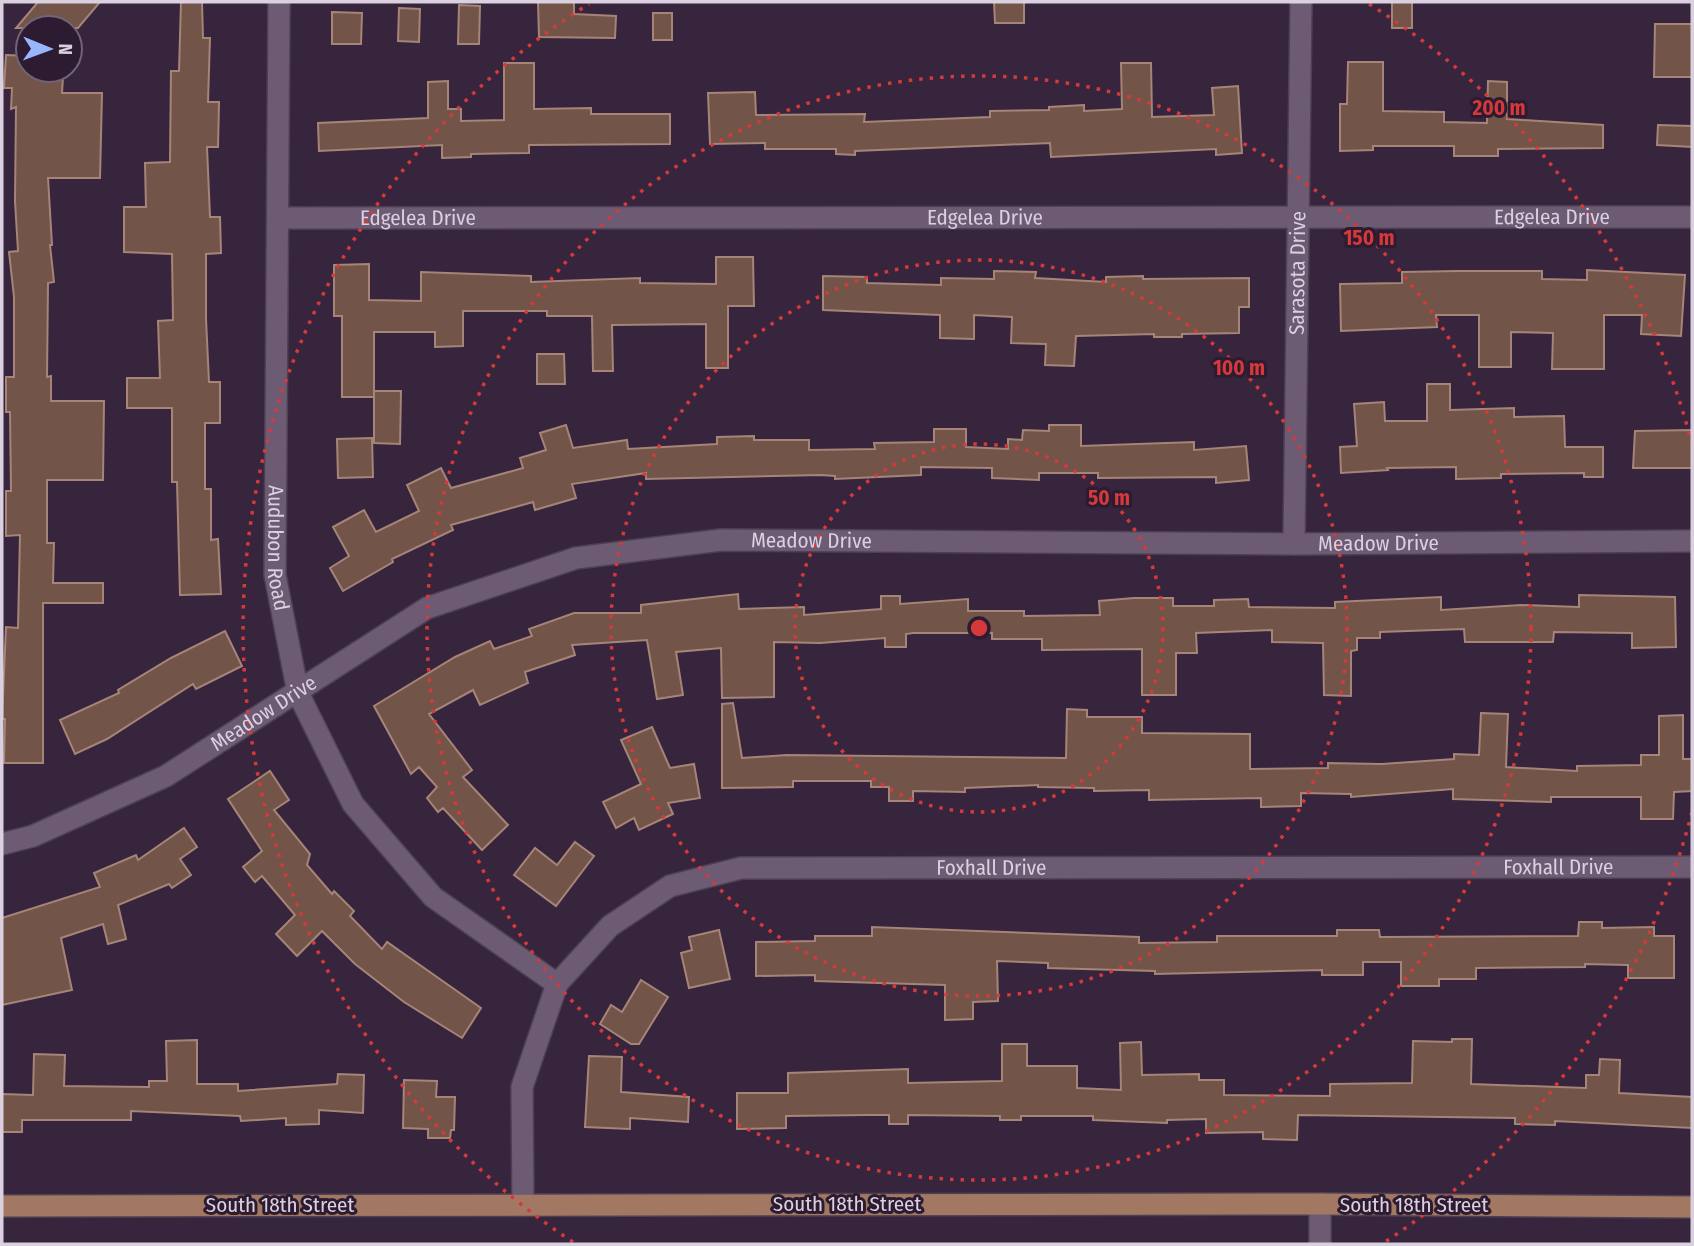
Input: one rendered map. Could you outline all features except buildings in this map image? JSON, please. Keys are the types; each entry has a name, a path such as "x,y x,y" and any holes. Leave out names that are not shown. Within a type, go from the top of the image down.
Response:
{"main road":[{"name":"South 18th Street","path":"2,1206 1320,1204 1692,1207"}],"street":[{"name":"Audubon Road","path":"279,2 275,575 298,693 353,804 433,898 557,984"},
{"name":"Sarasota Drive","path":"1294,544 1301,2"},
{"name":"Edgelea Drive","path":"278,218 1692,216"},
{"name":"Meadow Drive","path":"2,844 33,836 166,776 427,608 576,558 721,540 1294,544 1692,541"},
{"name":"Foxhall Drive","path":"523,1204 522,1087 557,984 610,926 670,886 741,869 1692,867"},
{"path":"1320,1204 1320,1244"}]}
